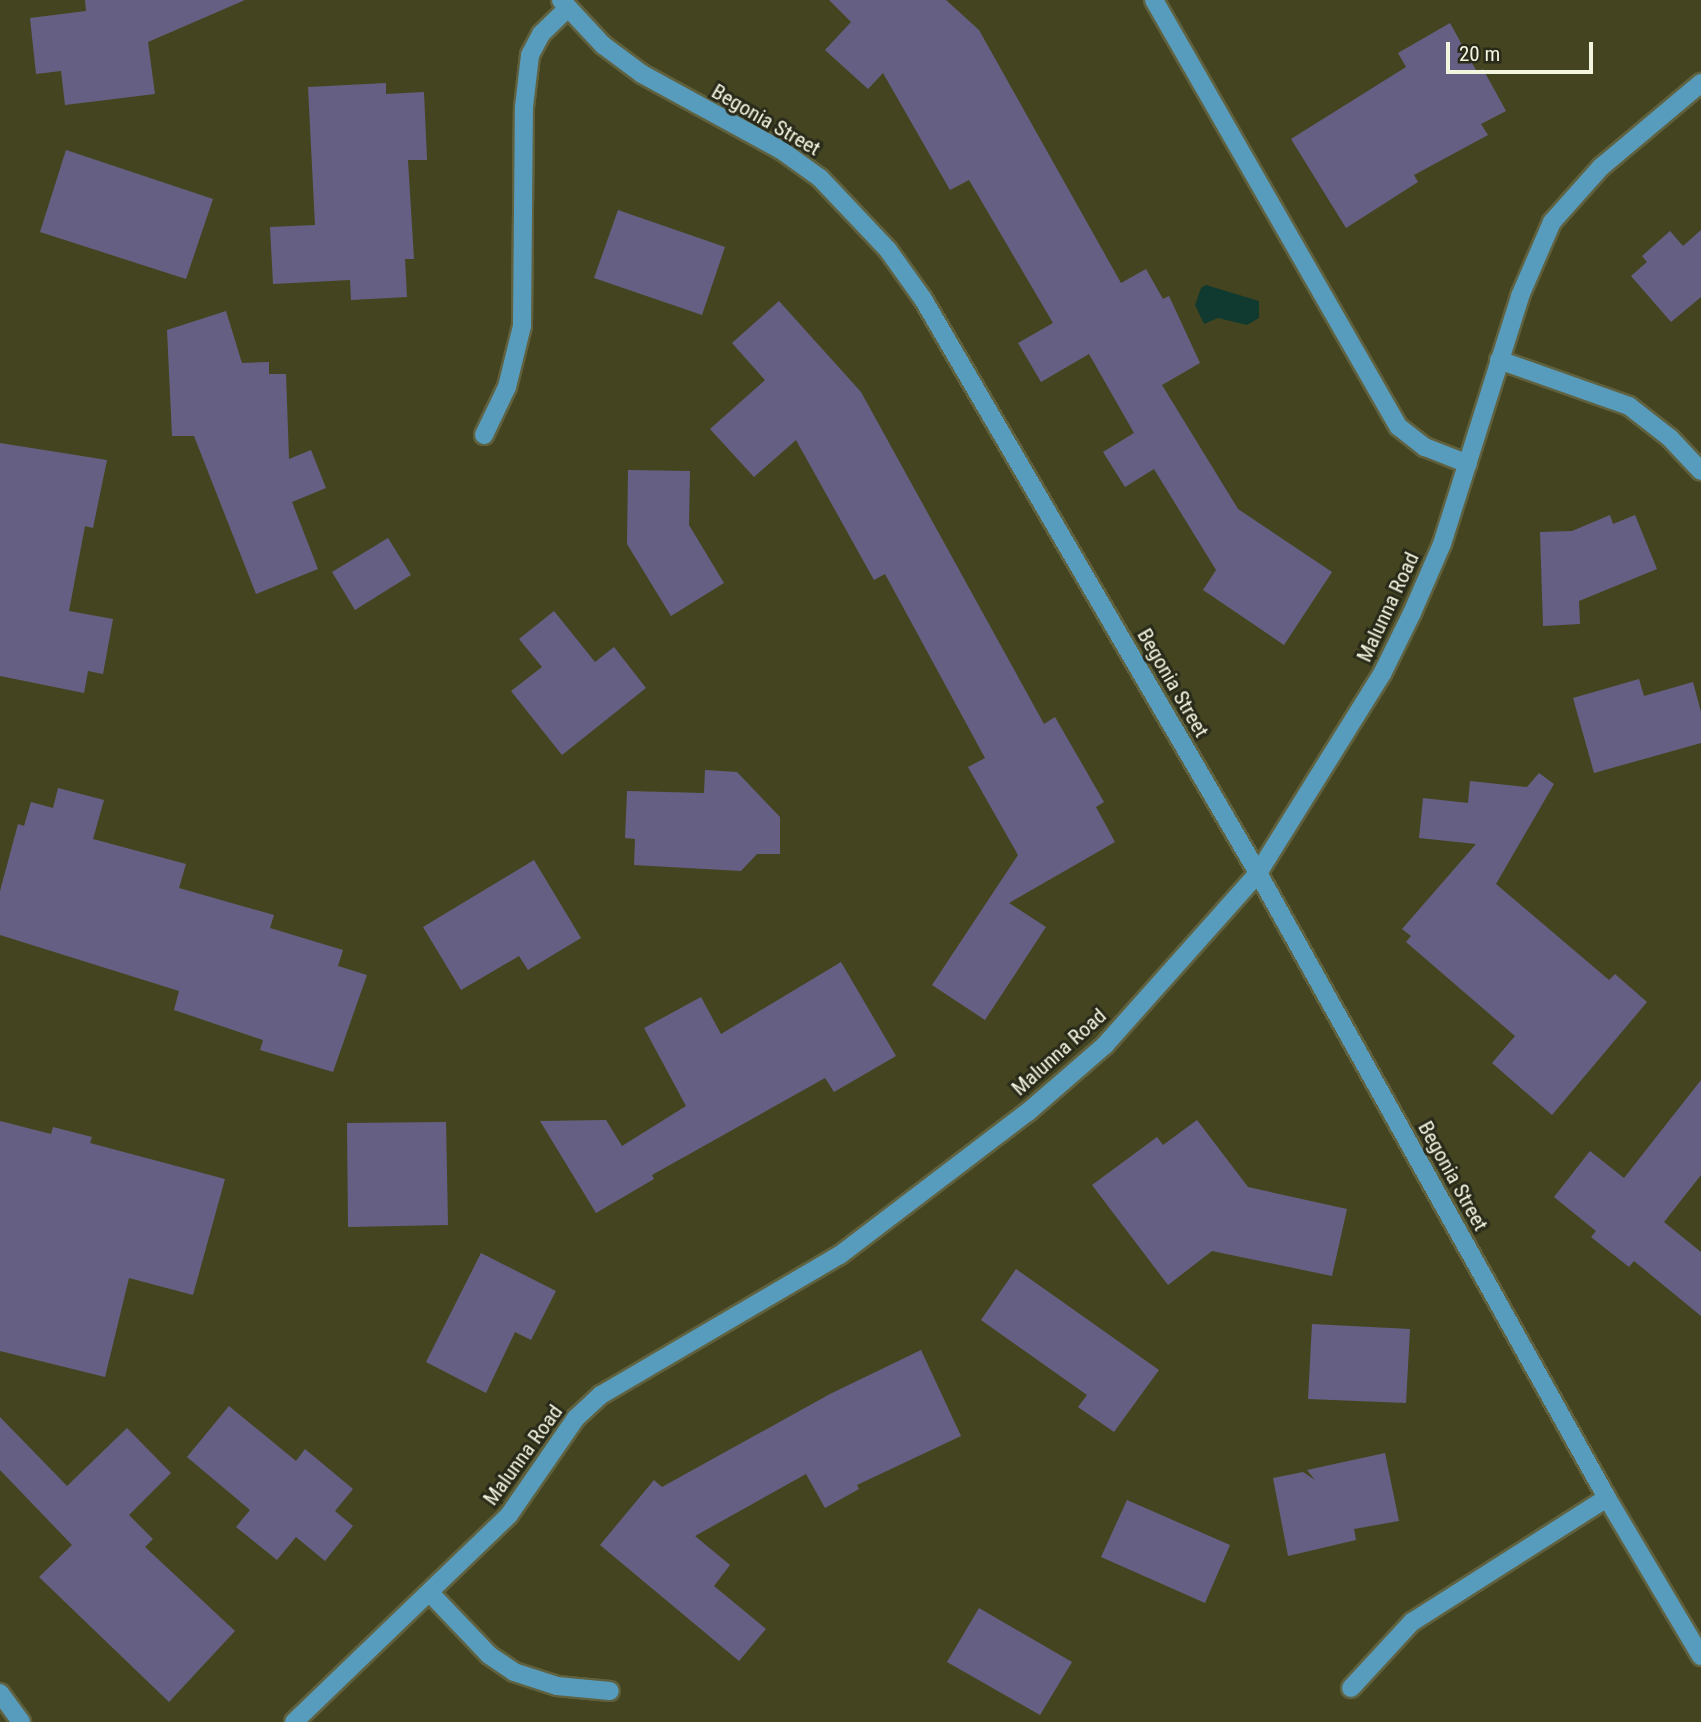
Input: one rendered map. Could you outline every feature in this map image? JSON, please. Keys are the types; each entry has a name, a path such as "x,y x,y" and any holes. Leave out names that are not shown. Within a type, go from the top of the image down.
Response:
{"street":[{"path":"1154,0 1399,427 1425,447 1468,464"},
{"name":"Begonia Street","path":"484,435 507,387 522,327 524,107 530,55 541,34 564,4 603,46 642,74 781,150 820,178 888,250 923,299 1258,873 1607,1498 1701,1656"},
{"name":"Malunna Road","path":"294,1722 431,1594 509,1516 576,1418 601,1395 840,1255 1028,1112 1105,1045 1258,873 1382,674 1442,544 1536,251 1552,222 1601,167 1701,83"},
{"path":"1499,360 1629,406 1671,438 1701,471"},
{"path":"1351,1688 1412,1622 1607,1498"},
{"path":"431,1594 489,1655 514,1672 557,1686 610,1691"},
{"path":"0,1693 21,1722"}],"water":[{"path":"1206,285 1259,301 1259,318 1247,325 1218,318 1204,324 1195,305 1201,288"}],"building":[{"path":"85,0 245,0 148,42 155,94 65,105 61,71 36,74 30,18 86,11"},
{"path":"829,0 946,0 979,30 1121,283 1146,269 1163,299 1169,296 1200,363 1162,385 1238,509 1332,572 1284,645 1203,590 1216,570 1154,469 1125,487 1103,452 1134,433 1089,354 1041,382 1018,343 1053,323 969,180 950,190 883,73 868,89 825,50 851,22"},
{"path":"1450,23 1477,72 1483,69 1506,111 1481,124 1488,135 1414,175 1418,182 1346,228 1291,139 1406,67 1398,53"},
{"path":"386,83 386,94 424,92 427,160 408,160 414,259 405,259 407,297 351,300 350,280 273,284 270,227 315,225 308,87"},
{"path":"66,150 213,199 186,279 40,232"},
{"path":"618,210 725,247 702,315 594,278"},
{"path":"1701,230 1701,297 1671,322 1631,276 1647,262 1642,256 1670,231 1683,246"},
{"path":"779,301 861,392 1044,724 1055,717 1104,802 1096,807 1115,842 1009,903 1046,927 985,1020 932,985 1018,855 968,767 985,758 885,574 874,580 796,440 754,477 710,429 765,380 732,343"},
{"path":"226,311 242,363 269,362 269,374 286,374 289,459 311,450 326,488 292,502 318,569 256,594 194,436 172,436 167,330"},
{"path":"0,443 107,460 93,528 85,526 69,611 113,619 103,674 88,671 84,693 0,676"},
{"path":"628,470 690,471 689,525 724,583 671,616 627,544"},
{"path":"1610,515 1613,524 1635,515 1657,569 1579,601 1580,624 1543,626 1540,532 1572,531"},
{"path":"388,538 411,575 355,610 332,572"},
{"path":"554,611 595,662 614,647 646,688 562,755 511,691 542,667 519,639"},
{"path":"1639,679 1644,696 1693,682 1701,712 1701,743 1594,773 1573,698"},
{"path":"705,770 737,772 780,817 780,854 757,854 741,871 634,865 635,839 625,838 627,791 704,793"},
{"path":"1539,773 1554,784 1496,884 1609,980 1615,974 1647,1002 1552,1115 1492,1063 1515,1036 1406,942 1411,936 1402,929 1476,844 1419,838 1423,798 1468,803 1470,781 1527,787"},
{"path":"58,788 104,800 93,839 186,864 179,888 274,915 270,928 343,950 338,966 367,975 333,1072 260,1050 263,1040 174,1010 179,991 0,935 0,891 18,824 24,826 31,802 53,808"},
{"path":"534,860 581,938 528,970 519,956 461,990 423,927"},
{"path":"841,962 896,1056 834,1092 825,1078 652,1175 654,1179 596,1213 540,1121 606,1120 622,1146 686,1106 644,1028 701,997 721,1034"},
{"path":"1701,1080 1701,1175 1664,1222 1701,1252 1701,1316 1634,1261 1629,1267 1591,1237 1596,1231 1554,1197 1590,1151 1624,1178"},
{"path":"1197,1120 1248,1187 1347,1209 1332,1276 1212,1251 1168,1285 1092,1185 1157,1137 1163,1145"},
{"path":"0,1121 51,1134 53,1127 92,1137 90,1143 225,1179 193,1295 129,1278 105,1377 0,1351"},
{"path":"446,1122 448,1225 348,1227 347,1123"},
{"path":"481,1253 556,1291 531,1340 515,1332 486,1393 426,1362"},
{"path":"1016,1269 1159,1370 1114,1432 1078,1407 1087,1395 981,1320"},
{"path":"1312,1324 1410,1329 1406,1403 1308,1399"},
{"path":"921,1350 961,1436 857,1485 859,1489 825,1508 806,1474 695,1536 730,1565 714,1586 766,1629 739,1661 600,1545 654,1480 662,1487 830,1394"},
{"path":"229,1406 296,1461 305,1449 353,1489 335,1511 353,1526 325,1561 296,1537 277,1560 236,1527 250,1510 187,1457"},
{"path":"0,1417 67,1486 127,1428 171,1473 129,1515 153,1539 145,1547 235,1631 169,1702 39,1577 72,1545 0,1470"},
{"path":"1385,1453 1399,1521 1354,1529 1356,1540 1288,1556 1273,1478 1303,1472 1315,1480 1307,1470"},
{"path":"1127,1500 1230,1545 1205,1603 1101,1557"},
{"path":"979,1608 1072,1662 1040,1715 947,1662"}]}
